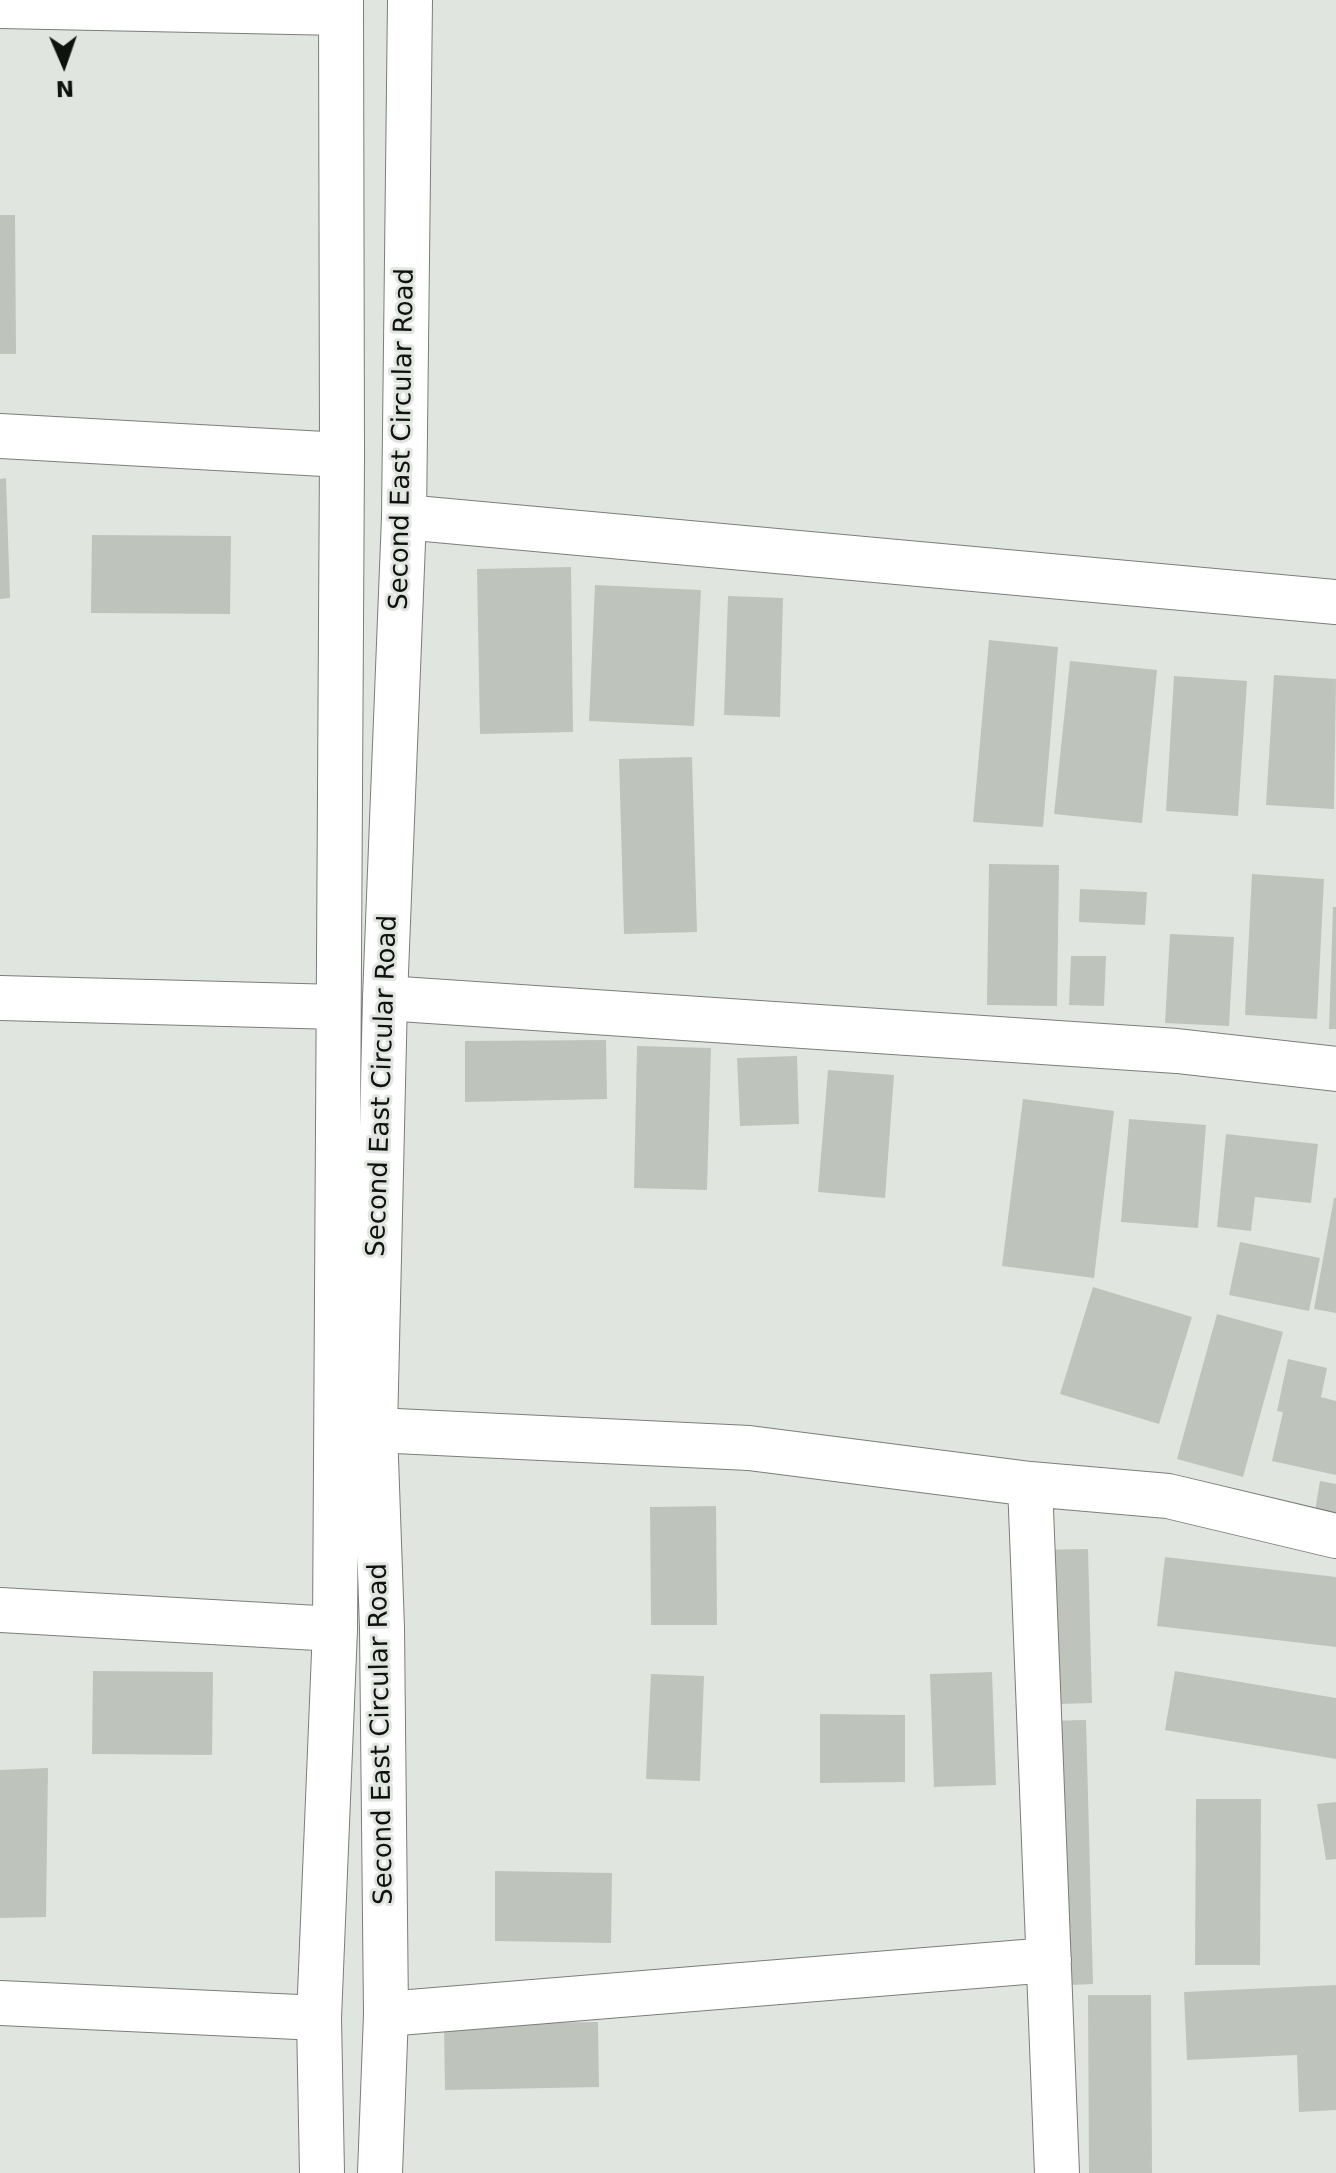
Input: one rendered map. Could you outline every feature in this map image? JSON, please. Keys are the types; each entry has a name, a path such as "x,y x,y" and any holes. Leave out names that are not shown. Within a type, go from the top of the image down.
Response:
{"street":[{"name":"Second East Circular Road","path":"380,2173 386,2014 382,1628 375,1430 385,998 404,517 410,0"},
{"path":"0,6 341,7"},
{"name":"Second East Circular Road","path":"322,2173 319,2018 335,1629 342,455 341,7"},
{"path":"0,436 342,455"},
{"path":"404,517 1336,602"},
{"path":"0,998 338,1007"},
{"path":"385,998 1177,1051 1336,1069"},
{"path":"375,1430 749,1448 1030,1484 1168,1496 1336,1536"},
{"path":"1030,1484 1057,2173"},
{"path":"0,1610 335,1629"},
{"path":"386,2014 1049,1960"},
{"path":"0,2003 319,2018"}],"building":[{"path":"0,215 15,215 16,354 0,354"},
{"path":"6,478 10,598 0,599 0,479"},
{"path":"92,535 231,536 230,614 91,613"},
{"path":"571,567 573,732 480,734 477,569"},
{"path":"595,585 701,590 694,726 589,721"},
{"path":"728,596 783,598 780,717 724,715"},
{"path":"989,640 1058,647 1043,827 973,822"},
{"path":"1070,661 1157,670 1142,823 1054,814"},
{"path":"1274,675 1336,679 1334,809 1266,805"},
{"path":"1174,676 1247,681 1238,816 1166,811"},
{"path":"692,757 697,932 624,934 619,759"},
{"path":"989,864 1059,865 1057,1006 987,1005"},
{"path":"1252,874 1324,879 1317,1019 1245,1015"},
{"path":"1080,889 1147,892 1145,925 1079,922"},
{"path":"1333,907 1336,907 1336,1029 1329,1029"},
{"path":"1170,934 1234,937 1229,1026 1165,1023"},
{"path":"1071,956 1106,956 1104,1006 1069,1005"},
{"path":"606,1040 607,1099 465,1102 465,1041"},
{"path":"637,1046 711,1048 707,1190 634,1188"},
{"path":"797,1056 799,1124 740,1126 737,1058"},
{"path":"828,1070 894,1075 885,1198 818,1192"},
{"path":"1023,1099 1114,1111 1094,1278 1002,1266"},
{"path":"1129,1119 1206,1125 1198,1228 1121,1222"},
{"path":"1226,1134 1318,1144 1311,1203 1255,1197 1251,1231 1217,1227"},
{"path":"1336,1198 1336,1313 1314,1309"},
{"path":"1240,1242 1320,1258 1309,1311 1229,1295"},
{"path":"1093,1287 1192,1317 1159,1424 1060,1394"},
{"path":"1217,1314 1283,1332 1243,1477 1177,1459"},
{"path":"1288,1359 1327,1368 1321,1397 1336,1401 1336,1475 1272,1461 1283,1412 1277,1411"},
{"path":"1320,1481 1336,1484 1336,1528 1313,1523"},
{"path":"716,1506 717,1625 651,1625 650,1507"},
{"path":"1088,1549 1092,1703 1029,1705 1025,1550"},
{"path":"1165,1557 1336,1577 1336,1647 1157,1626"},
{"path":"93,1671 213,1672 212,1755 92,1754"},
{"path":"1175,1671 1336,1698 1336,1759 1165,1730"},
{"path":"992,1672 996,1785 934,1787 930,1674"},
{"path":"651,1674 704,1676 700,1781 646,1779"},
{"path":"820,1714 905,1715 905,1782 820,1783"},
{"path":"1086,1720 1093,1984 1047,1986 1040,1721"},
{"path":"48,1768 46,1917 0,1918 0,1770"},
{"path":"1196,1799 1261,1799 1260,1965 1195,1965"},
{"path":"1336,1802 1336,1859 1326,1860 1317,1804"},
{"path":"495,1871 612,1873 611,1943 495,1941"},
{"path":"1336,1985 1336,2110 1299,2112 1297,2055 1187,2060 1184,1992"},
{"path":"1088,1995 1151,1995 1152,2173 1089,2173"},
{"path":"598,2022 599,2087 445,2090 444,2024"}]}
